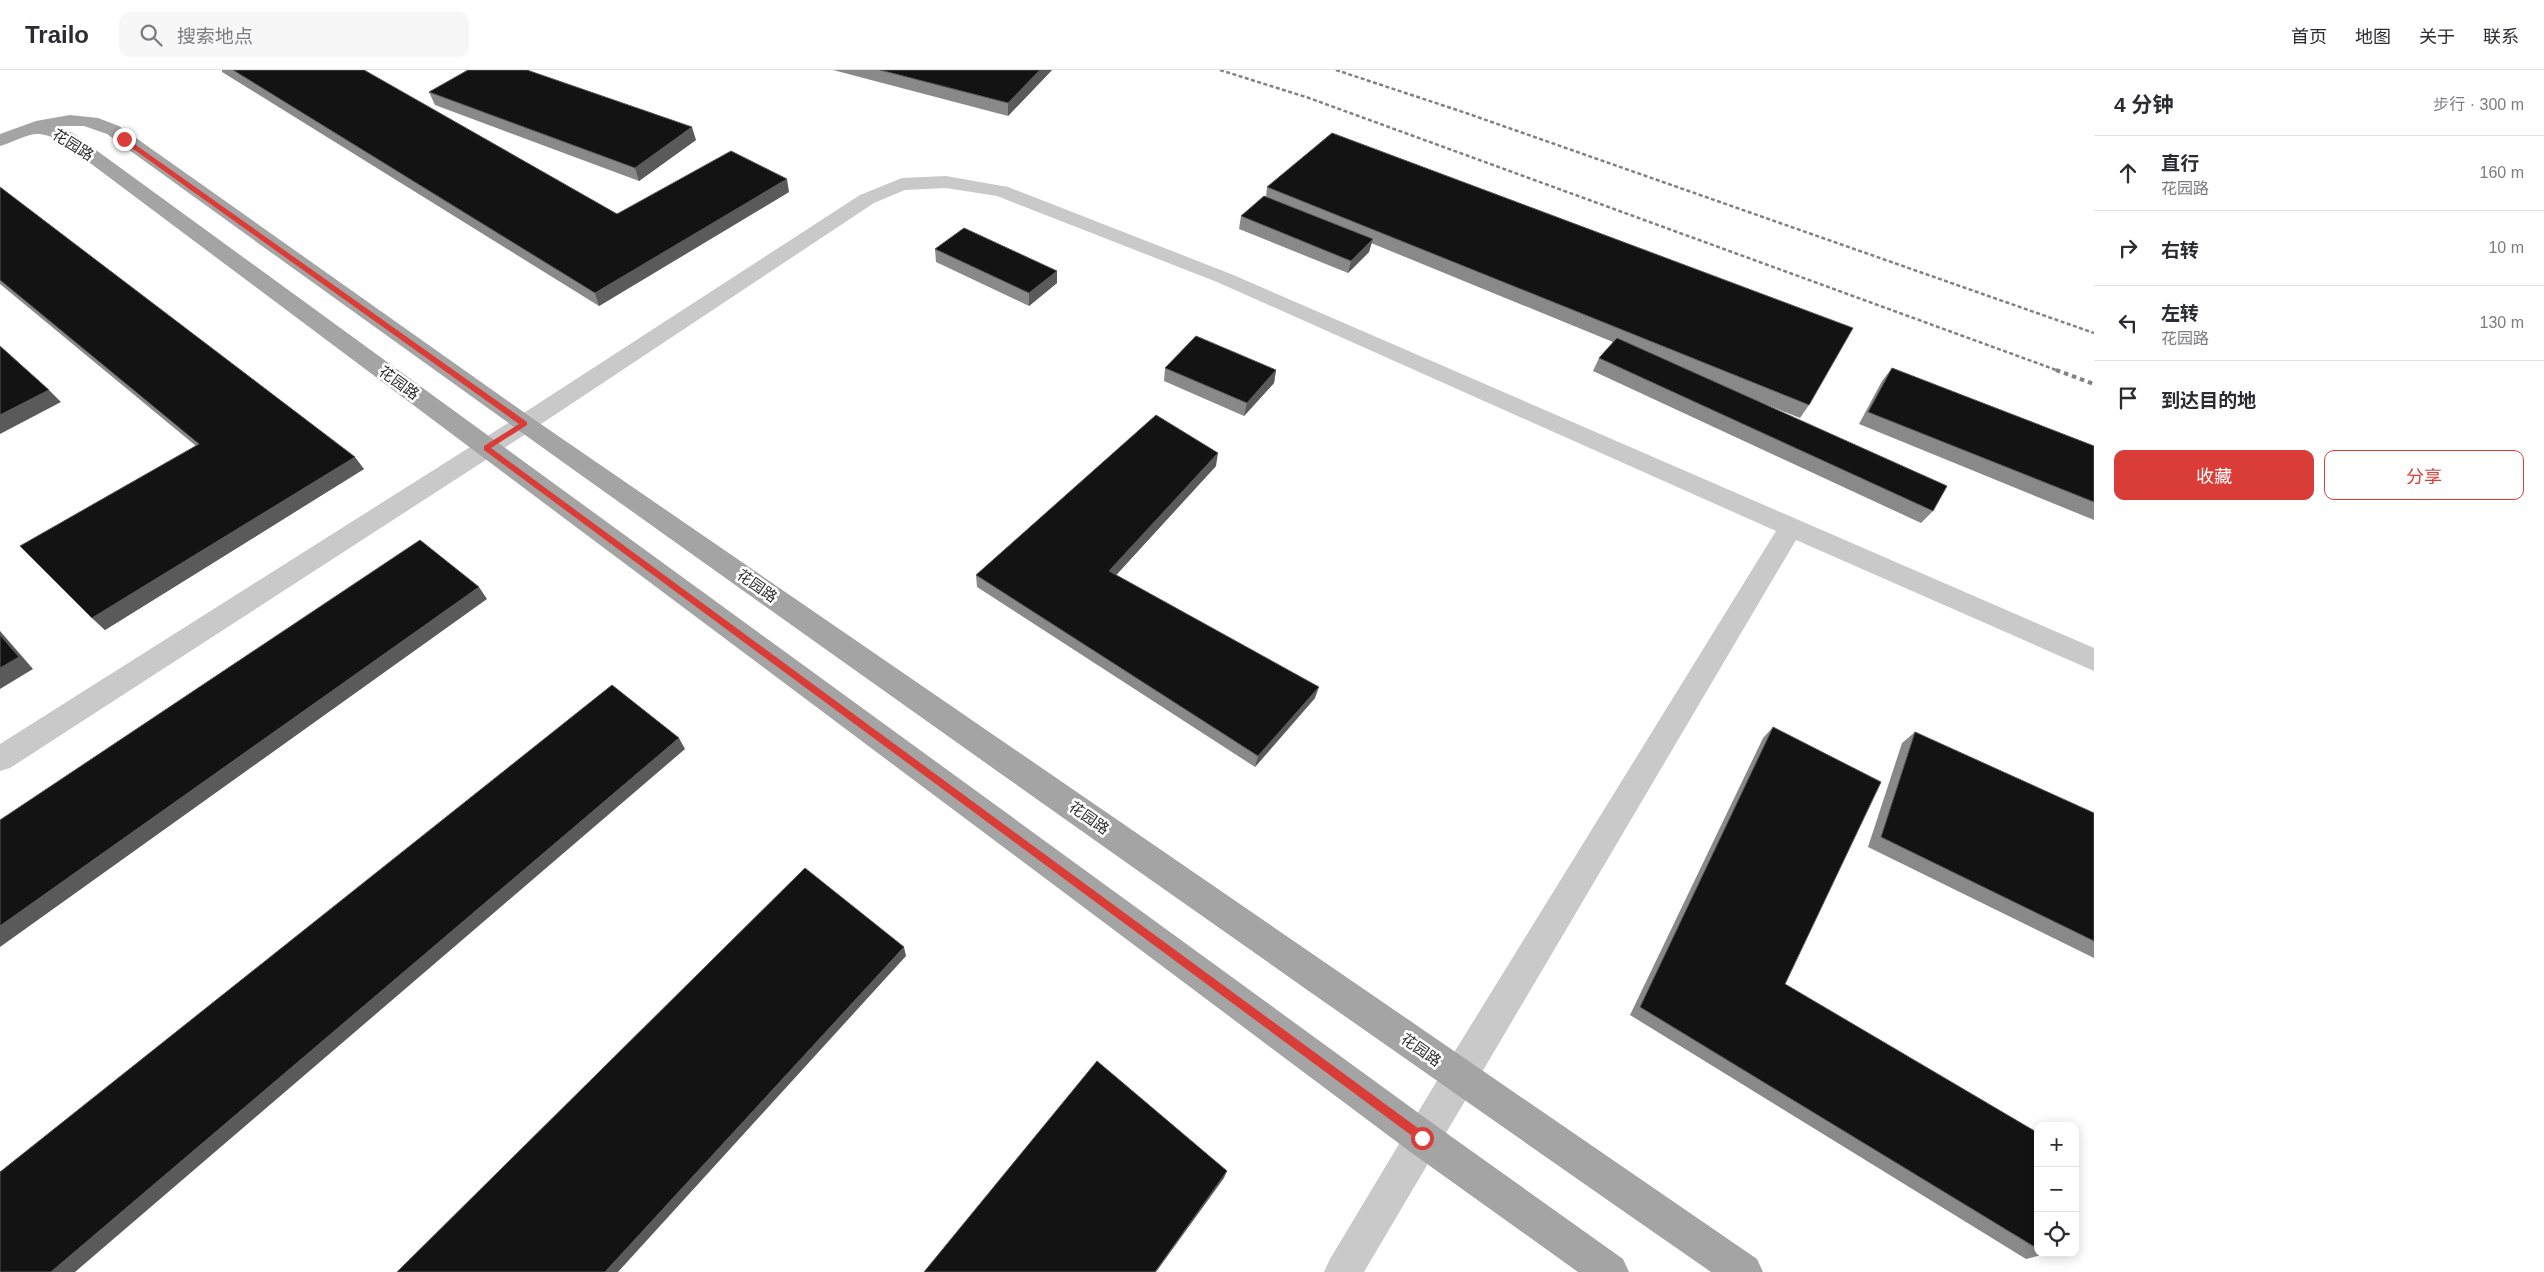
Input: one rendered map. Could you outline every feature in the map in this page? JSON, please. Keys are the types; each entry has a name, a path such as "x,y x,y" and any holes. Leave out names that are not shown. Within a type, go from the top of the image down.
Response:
{"main road":[{"name":"花园路","path":"34,127 70,118 96,121 113,130 524,424 1458,1076 1744,1272"},
{"path":"0,140 34,127"},
{"name":"花园路","path":"34,127 53,130 68,138 1422,1138 1610,1272"}],"street":[{"path":"0,759 524,424 867,199 902,184 946,182 1001,191 1224,278 2094,660"},
{"path":"1343,1272 1458,1076 1792,526"}],"building":[{"path":"233,70 364,70 617,214 731,151 787,179 595,293"},
{"path":"468,70 527,70 692,127 635,168 429,92"},
{"path":"880,70 1040,70 1008,103"},
{"path":"1332,133 1853,328 1809,405 1267,187"},
{"path":"0,187 355,457 92,618 20,546 199,444 0,280"},
{"path":"1264,196 1373,239 1351,261 1241,216"},
{"path":"964,228 1057,271 1029,293 935,249"},
{"path":"1196,336 1276,370 1247,403 1165,368"},
{"path":"1617,338 1947,486 1933,511 1599,358"},
{"path":"0,346 49,390 0,415"},
{"path":"1892,368 2094,446 2094,502 1868,412"},
{"path":"1156,415 1218,453 1109,571 1319,687 1258,756 976,575"},
{"path":"420,540 479,587 0,926 0,820"},
{"path":"0,635 19,657 0,668"},
{"path":"612,685 679,738 51,1272 0,1272 0,1172"},
{"path":"1773,727 1881,782 1785,984 2034,1131 2034,1247 1640,1007"},
{"path":"1915,732 2094,813 2094,941 1881,837"},
{"path":"805,868 904,947 605,1272 397,1272"},
{"path":"1097,1061 1227,1171 1155,1272 924,1272"}],"railway":[{"path":"1220,70 1309,98 2059,371"},
{"path":"1336,70 1466,113 2094,333"},
{"path":"2056,370 2094,384"}],"route":[{"path":"124,139 524,424 486,448 1422,1138"}]}
